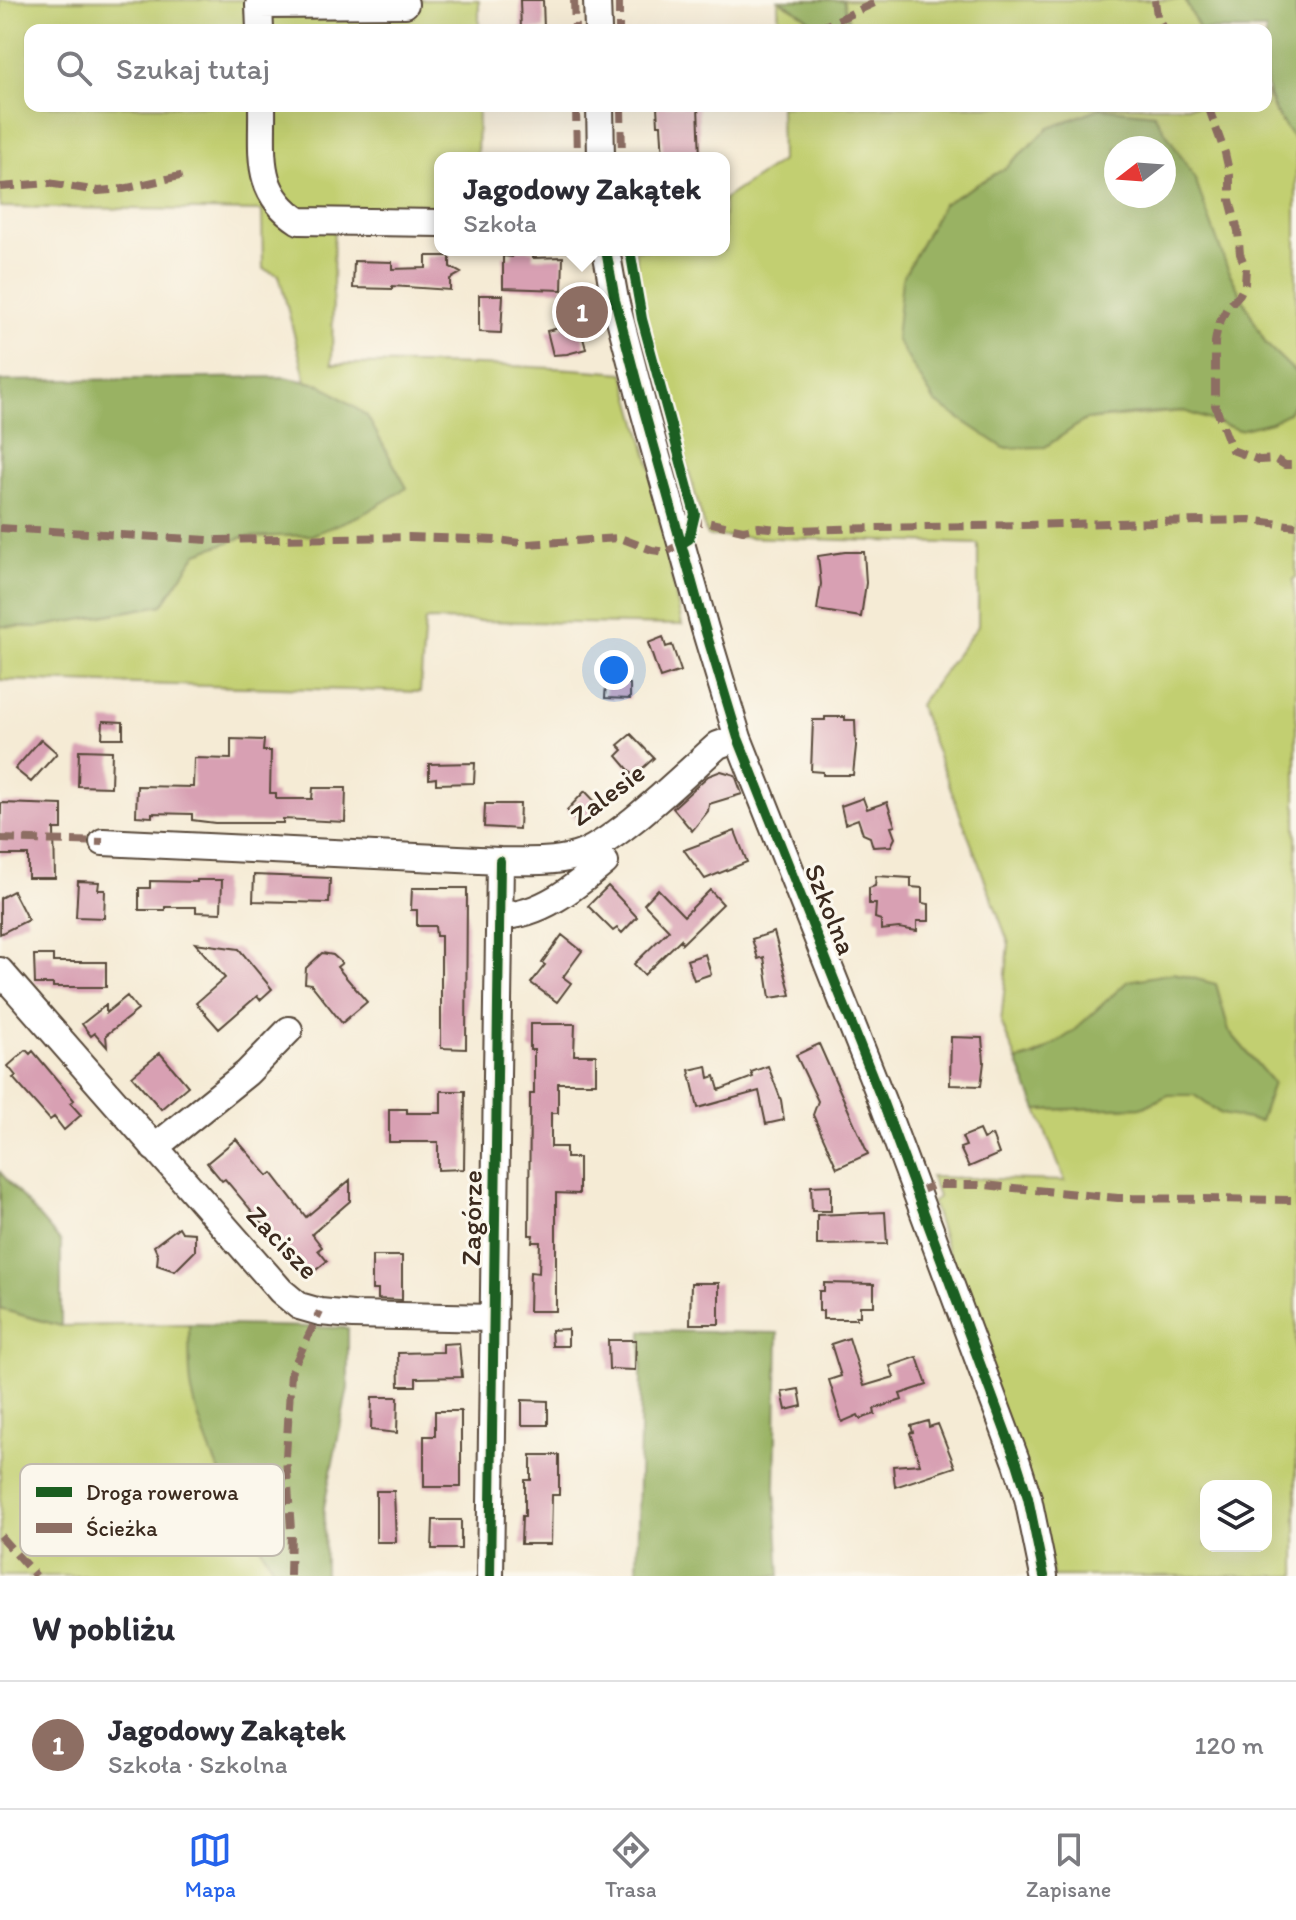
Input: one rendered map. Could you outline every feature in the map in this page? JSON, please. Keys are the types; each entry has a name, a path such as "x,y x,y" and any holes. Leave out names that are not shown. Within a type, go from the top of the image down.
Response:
{"street":[{"path":"597,0 598,24"},
{"path":"260,18 405,4"},
{"path":"262,112 264,179 271,196 283,211 299,221 434,223"},
{"path":"600,112 601,152"},
{"name":"Szkolna","path":"607,256 615,300 643,407 738,738 883,1103 1013,1453 1028,1498 1044,1576"},
{"name":"Zalesie","path":"500,861 547,861 577,856 607,840 718,745 738,738"},
{"path":"103,842 500,861"},
{"name":"Zagórze","path":"490,1576 500,861"},
{"path":"500,916 529,914 605,862"},
{"name":"Zacisze","path":"0,971 281,1291 299,1306 353,1315 494,1318"},
{"path":"154,1148 247,1073 289,1030"}],"green space":[{"path":"0,0 479,0 479,24 24,24 24,112 478,112 477,152 434,152 434,211 334,215 332,364 478,365 624,373 664,514 659,516 682,625 425,620 420,692 0,680 0,626 39,627 162,605 197,553 243,537 312,535 322,385 306,381 279,275 263,269 262,211 0,207"},
{"path":"778,0 813,24 779,24"},
{"path":"780,0 843,0 849,24 813,24"},
{"path":"843,0 1185,0 1197,24 849,24"},
{"path":"1185,0 1296,0 1296,141 1272,103 1272,24 1197,24"},
{"path":"1272,106 1296,141 1296,373 1266,344 1176,160 1176,136 1164,136 1154,114 1049,128 1004,169 943,204 1045,447 1085,420 1184,411 1239,430 1288,413 1296,400 1296,578 1293,579 1296,616 1296,1576 1053,1576 932,1203 938,1197 931,1177 1065,1181 1037,1110 1144,1107 1168,1095 1194,1095 1221,1114 1273,1083 1229,1031 1216,984 1128,981 1063,1039 1017,1061 1001,1022 1009,944 919,705 978,626 978,544 707,536 646,318 636,256 730,256 730,195 781,161 780,112 1272,112"},
{"path":"1090,112 1154,114 1168,136 1104,136 1104,208 1176,208 1176,149 1194,177 1228,270 1266,344 1296,373 1296,400 1288,413 1271,422 1239,430 1184,411 1145,413 1085,420 1045,447 1004,448 935,402 896,339 902,279 943,204 1004,169 1049,128"},
{"path":"284,377 322,385 367,416 407,488 363,514 312,535 243,537 197,553 162,605 39,627 0,626 0,381"},
{"path":"1173,973 1216,984 1229,1031 1273,1083 1260,1121 1221,1114 1194,1095 1168,1095 1144,1107 1037,1110 1017,1061 1036,1056 1071,1033 1128,981"},
{"path":"0,1172 61,1242 61,1326 0,1309"},
{"path":"0,1309 61,1326 189,1324 192,1390 218,1464 20,1464 20,1556 266,1556 278,1576 0,1576"},
{"path":"189,1324 348,1328 348,1388 324,1507 325,1576 278,1576 266,1556 284,1556 284,1464 217,1464 199,1418 190,1367"},
{"path":"642,1331 778,1333 775,1488 780,1576 637,1576"}],"building":[{"path":"520,0 543,0 544,24 521,24"},
{"path":"657,112 698,112 700,152 663,152 661,125 658,125"},
{"path":"426,256 450,256 450,267 461,273 450,279 450,290 392,286 392,289 353,288 354,261 392,262 392,269 426,268"},
{"path":"503,256 563,257 562,290 503,288"},
{"path":"479,295 503,295 501,333 479,332"},
{"path":"579,323 586,349 553,355 547,331"},
{"path":"864,552 866,583 861,617 817,610 821,584 818,556"},
{"path":"663,637 666,647 672,645 681,671 660,678 648,643"},
{"path":"606,683 630,684 630,699 605,698"},
{"path":"825,717 855,720 853,775 823,775 823,772 811,771 813,720 825,720"},
{"path":"103,721 123,722 123,738 102,738"},
{"path":"631,734 654,758 634,776 617,756 623,750 618,745"},
{"path":"41,739 57,753 31,782 15,769"},
{"path":"231,739 264,740 263,751 271,751 270,793 276,793 276,799 312,799 313,788 346,788 345,822 283,819 283,823 215,823 192,820 192,814 152,813 152,817 136,816 137,786 193,787 194,758 231,759"},
{"path":"79,750 112,751 111,787 78,786"},
{"path":"475,763 474,783 436,784 436,778 429,779 429,764"},
{"path":"721,771 735,775 742,794 709,804 708,811 692,831 673,808 708,776"},
{"path":"585,791 601,808 581,827 567,810"},
{"path":"863,798 867,809 887,802 895,826 891,827 895,838 891,846 873,847 870,837 863,834 858,819 845,824 841,806"},
{"path":"1,803 62,805 62,829 54,829 55,878 28,878 28,855 0,855"},
{"path":"485,804 520,804 519,829 484,827"},
{"path":"735,831 747,862 705,879 684,850"},
{"path":"254,875 330,878 329,903 253,901"},
{"path":"876,876 911,878 911,887 922,888 922,903 929,904 929,921 917,921 917,931 899,928 881,930 881,920 875,918 876,904 869,904 869,888 875,886"},
{"path":"222,880 221,913 196,912 196,907 139,910 139,888 150,888 150,881"},
{"path":"78,881 99,882 98,890 105,890 104,918 76,917"},
{"path":"608,886 637,917 622,933 617,928 613,931 588,906"},
{"path":"412,888 467,888 466,1049 441,1048 441,936 436,936 435,926 417,926 417,910 411,910"},
{"path":"658,889 684,916 710,890 723,904 644,975 634,964 669,930 644,904"},
{"path":"13,891 28,920 0,934 0,898"},
{"path":"774,932 791,995 770,998 764,957 758,959 752,939"},
{"path":"562,935 582,951 563,977 571,983 557,1002 531,983"},
{"path":"195,943 239,949 272,989 260,1000 257,996 219,1029 196,1003 225,978"},
{"path":"322,953 333,955 342,963 337,967 367,1002 342,1023 311,984 305,983 306,968"},
{"path":"705,954 711,974 694,980 687,960"},
{"path":"34,955 53,955 53,962 106,962 106,987 35,984"},
{"path":"127,996 138,1010 106,1035 107,1047 95,1033 91,1036 82,1024 106,1005 106,1013"},
{"path":"530,1024 575,1024 574,1055 596,1055 596,1083 558,1083 558,1113 551,1113 551,1147 566,1147 566,1158 579,1158 579,1194 556,1193 556,1311 529,1311 530,1272 539,1273 540,1242 532,1242 533,1235 529,1235 530,1094 534,1094 534,1050 530,1050"},
{"path":"951,1037 982,1038 984,1062 981,1086 950,1085"},
{"path":"819,1044 868,1154 837,1168 813,1115 818,1101 796,1055"},
{"path":"26,1050 30,1054 33,1051 74,1100 70,1103 81,1115 64,1130 54,1117 50,1120 13,1078 16,1076 8,1066"},
{"path":"160,1053 188,1086 161,1109 132,1076"},
{"path":"707,1066 709,1078 715,1076 719,1090 753,1077 751,1072 768,1066 781,1100 784,1120 766,1124 759,1091 698,1108 689,1070"},
{"path":"441,1091 465,1091 464,1169 438,1170 438,1142 389,1142 389,1109 407,1109 407,1113 441,1113"},
{"path":"979,1130 983,1139 992,1135 999,1154 969,1167 960,1148 966,1146 962,1137"},
{"path":"236,1139 268,1176 272,1173 306,1217 350,1180 350,1201 312,1234 322,1247 318,1250 327,1261 307,1277 225,1179 222,1181 207,1163"},
{"path":"831,1185 831,1211 812,1211 811,1186"},
{"path":"885,1212 887,1244 817,1245 817,1215"},
{"path":"179,1227 182,1232 195,1233 195,1251 175,1271 157,1265 158,1255 154,1246"},
{"path":"372,1256 402,1256 402,1300 378,1299 378,1290 372,1290"},
{"path":"691,1283 719,1283 719,1324 690,1324"},
{"path":"824,1283 874,1284 874,1306 860,1306 860,1316 856,1319 823,1319 823,1311 819,1311 819,1291 824,1291"},
{"path":"568,1329 568,1346 552,1346 551,1330"},
{"path":"849,1338 864,1386 894,1377 890,1366 917,1357 927,1385 900,1394 902,1400 874,1409 875,1414 860,1419 858,1415 842,1422 829,1380 841,1376 831,1344"},
{"path":"608,1340 636,1340 635,1370 609,1369"},
{"path":"459,1343 462,1377 416,1378 416,1386 399,1386 398,1353 443,1352 443,1344"},
{"path":"799,1389 802,1406 786,1410 782,1392"},
{"path":"372,1397 398,1397 397,1433 371,1430"},
{"path":"522,1400 548,1401 548,1425 522,1425"},
{"path":"435,1411 461,1411 461,1487 424,1487 424,1436 435,1436"},
{"path":"928,1421 929,1427 938,1424 955,1467 895,1487 893,1466 920,1464 910,1433 913,1432 911,1426"},
{"path":"531,1455 559,1455 559,1495 552,1495 551,1544 521,1544 525,1480 531,1480"},
{"path":"376,1491 394,1491 396,1542 376,1542"},
{"path":"433,1520 461,1520 461,1549 432,1549"}],"marked path":[{"path":"574,0 575,24"},
{"path":"619,0 619,24"},
{"path":"829,24 881,0"},
{"path":"1155,0 1162,24"},
{"path":"576,112 577,152"},
{"path":"621,112 622,152"},
{"path":"1210,112 1225,153 1230,175 1230,200 1240,254 1246,268 1245,284 1218,326 1215,405 1232,450 1259,460 1275,459 1285,465 1296,465"},
{"path":"0,187 48,183 98,191 123,189 184,175"},
{"path":"695,514 694,522 743,530 759,527 789,530 1250,520 1296,526"},
{"path":"0,528 209,540 409,537 527,544 620,538 666,552 681,544"},
{"path":"0,839 103,842"},
{"path":"917,1192 934,1185 984,1185 1118,1198 1296,1200"},
{"path":"290,1576 291,1530 286,1457 291,1372 320,1312"},
{"path":"0,1536 36,1576"}],"cycle path":[{"path":"607,256 615,300 643,407 738,738 883,1103 1017,1463 1028,1498 1044,1576"},
{"path":"631,256 642,319 695,514 689,539 681,544"},
{"path":"490,1576 500,861"}],"place":[{"name":"Jagodowy Zakątek","path":"582,312"}]}
